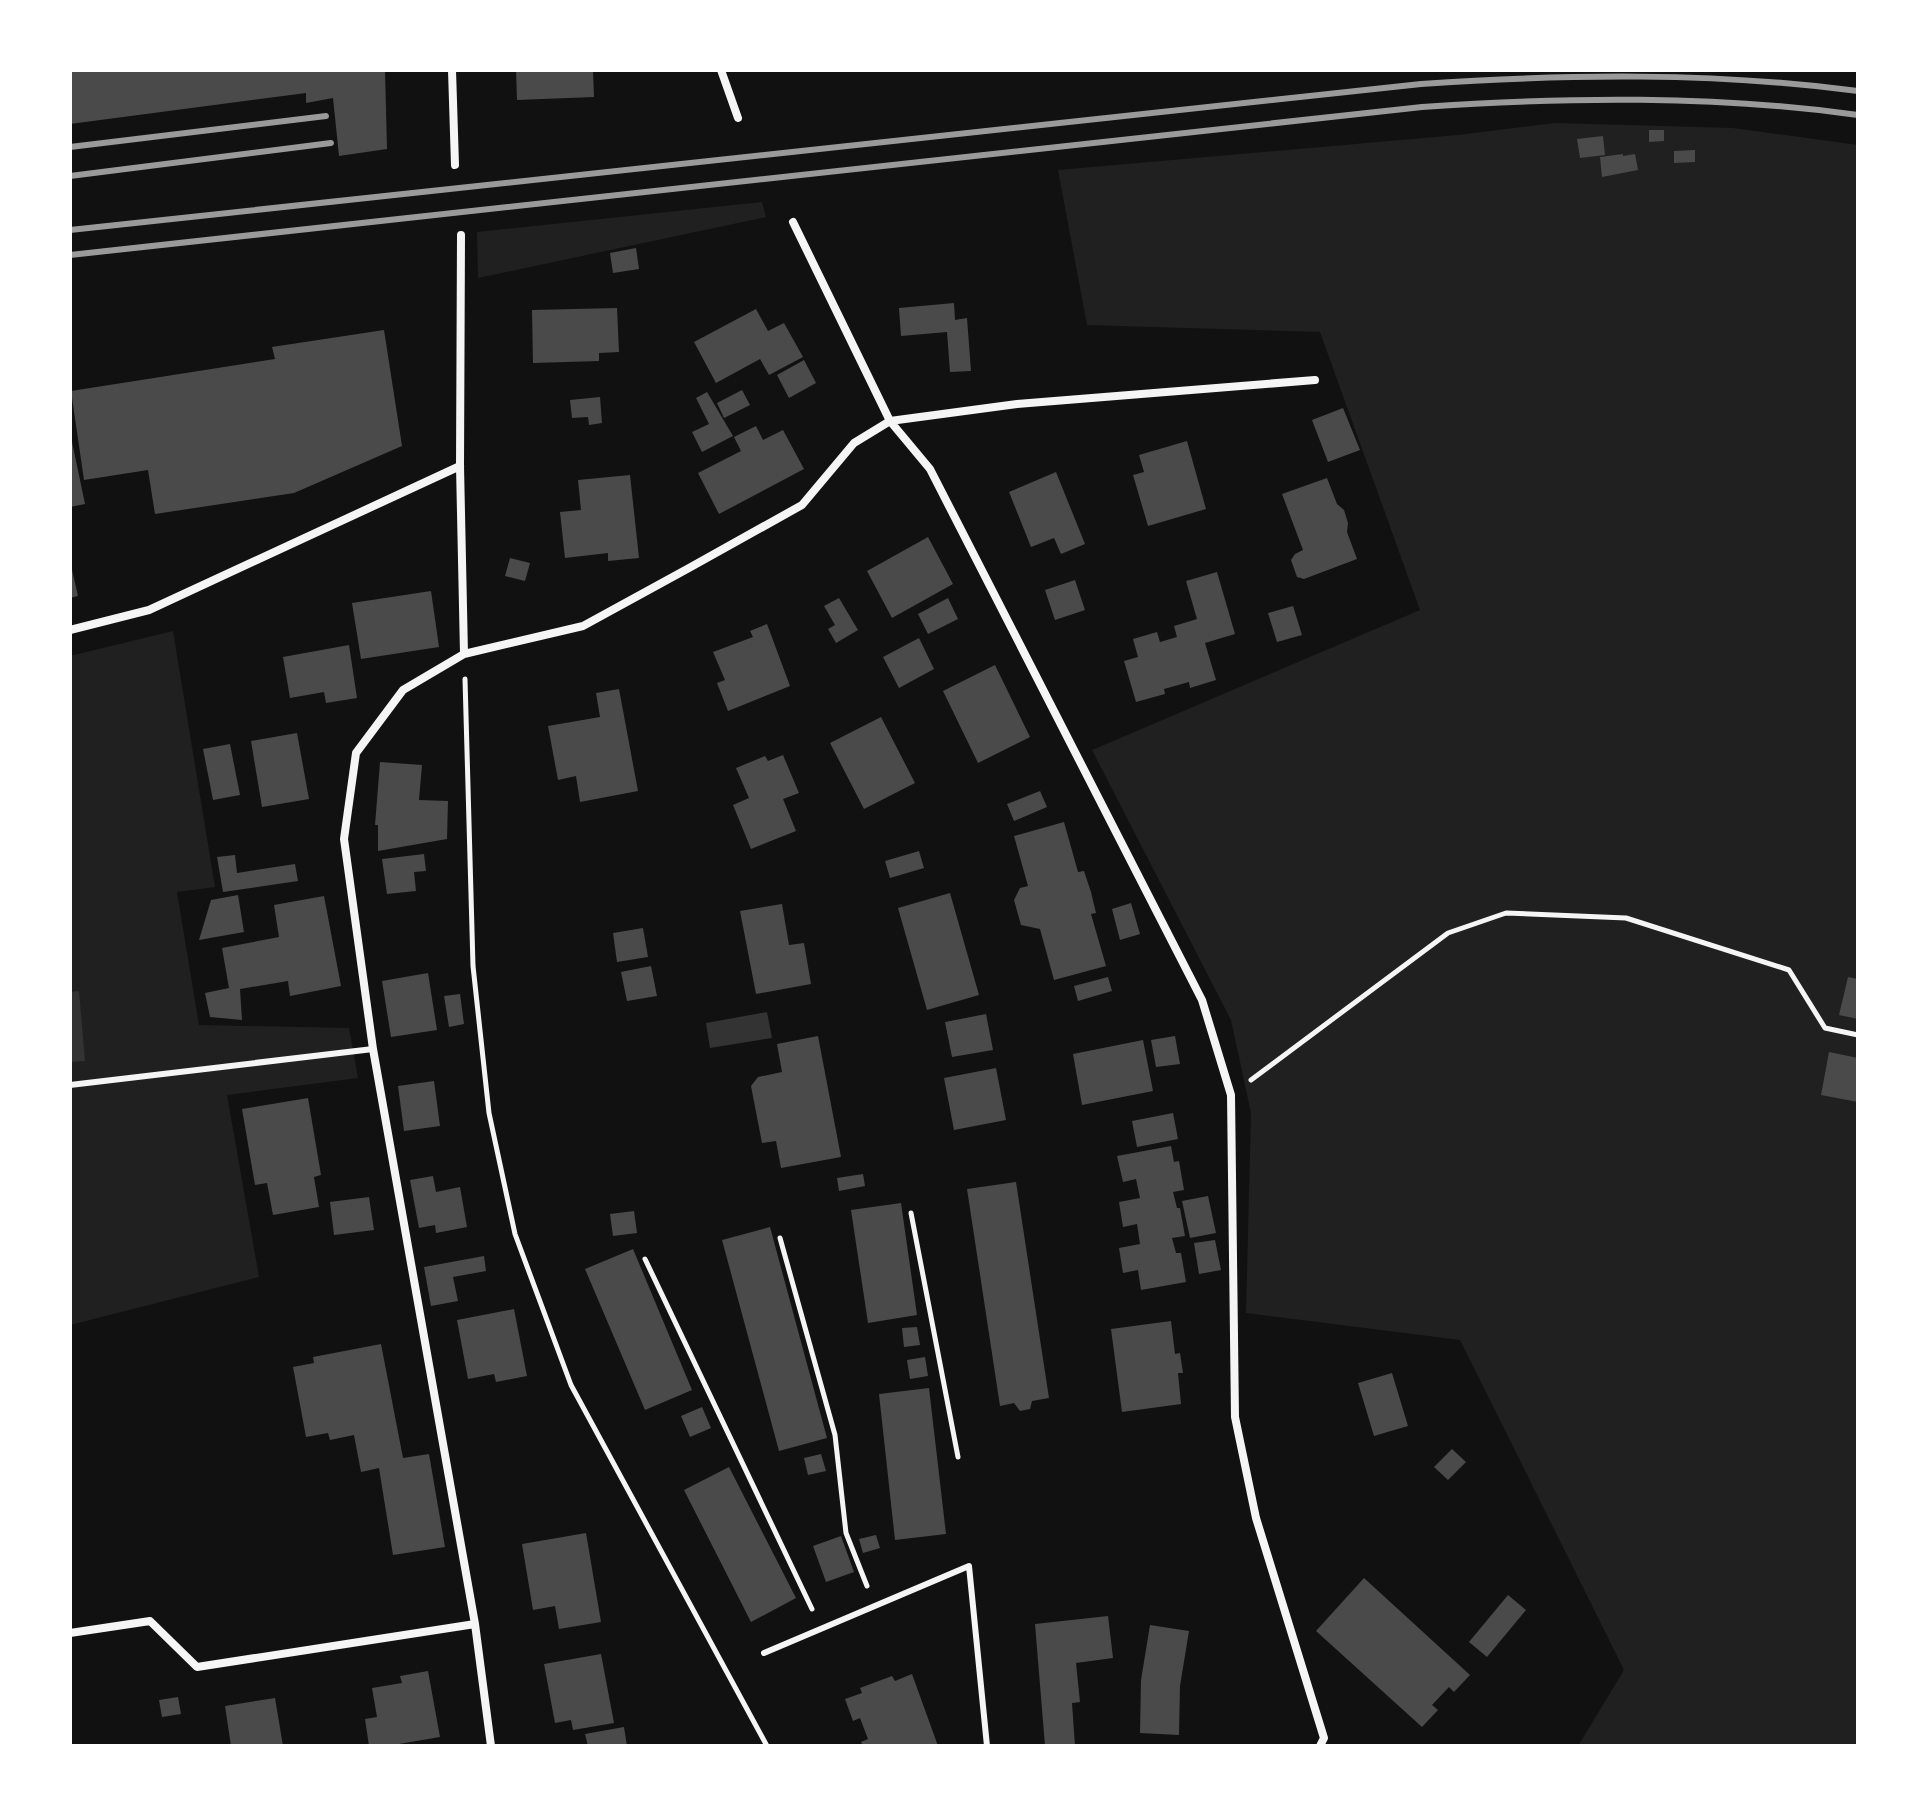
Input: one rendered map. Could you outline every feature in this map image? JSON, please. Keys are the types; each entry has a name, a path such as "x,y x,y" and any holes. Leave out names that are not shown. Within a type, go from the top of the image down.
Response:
{"street":[{"path":"452,70 455,165"},
{"path":"721,70 738,118"},
{"path":"793,222 890,421 930,469 1202,1000 1231,1095 1235,1417 1256,1518 1322,1742 1332,1746"},
{"path":"461,235 460,466 464,654"},
{"path":"491,1746 475,1624 373,1049 344,839 356,753 403,690 464,654 583,626 689,568 802,505 854,443 890,421 1017,404 1315,380"},
{"path":"70,630 149,610 460,466"},
{"path":"70,1633 150,1621 197,1667 475,1624"}],"lane":[{"path":"70,1085 373,1049"},
{"path":"764,1653 969,1566 987,1746"}],"path":[{"path":"464,654 473,966 489,1113 515,1234 571,1385 767,1746"},
{"path":"1231,1095 1448,933 1506,913 1626,918 1789,970 1825,1028 1858,1035"},
{"path":"911,1213 958,1457"},
{"path":"780,1238 835,1435 846,1533 875,1606"},
{"path":"645,1259 821,1628"}],"shaded area":[{"path":"1555,123 1733,128 1858,145 1858,1746 1578,1746 1624,1670 1460,1340 1246,1313 1251,1113 1231,1020 1092,750 1420,610 1320,332 1087,325 1058,170 1458,135"},
{"path":"762,202 766,217 478,278 477,232"},
{"path":"173,631 215,887 177,892 199,1025 349,1028 358,1078 227,1095 259,1277 70,1325 70,656"},
{"path":"79,991 85,1061 70,1062 70,992"},
{"path":"767,1012 772,1038 710,1048 706,1023"}],"building":[{"path":"70,70 385,70 387,149 339,156 333,98 306,103 306,93 70,124"},
{"path":"516,70 593,70 594,97 517,100"},
{"path":"1649,130 1664,130 1664,141 1649,142"},
{"path":"1603,136 1605,155 1580,158 1577,139"},
{"path":"1695,150 1695,162 1674,163 1674,151"},
{"path":"1635,154 1638,170 1602,177 1600,157"},
{"path":"636,248 639,269 613,273 610,253"},
{"path":"954,303 955,320 967,318 971,371 950,372 947,332 901,336 899,308"},
{"path":"617,308 619,352 599,353 599,361 533,363 532,310"},
{"path":"756,309 768,331 784,323 803,357 769,375 760,359 716,383 694,342"},
{"path":"384,330 402,446 294,493 155,514 148,470 84,480 71,391 275,359 272,347"},
{"path":"804,360 816,383 789,398 777,375"},
{"path":"742,390 750,405 724,418 717,403"},
{"path":"707,392 733,436 702,452 692,432 709,424 696,398"},
{"path":"600,397 602,423 589,425 588,417 572,418 570,400"},
{"path":"1343,408 1360,450 1328,462 1312,420"},
{"path":"756,426 763,440 783,430 804,469 719,514 698,473 741,451 734,437"},
{"path":"70,438 85,504 70,507"},
{"path":"1187,441 1206,509 1148,526 1133,475 1144,472 1139,455"},
{"path":"1056,472 1085,544 1061,554 1054,538 1031,547 1009,492"},
{"path":"630,475 639,558 608,561 608,553 565,558 560,512 581,510 578,480"},
{"path":"1327,478 1337,504 1344,510 1347,532 1357,559 1304,579 1297,577 1291,560 1303,550 1282,494"},
{"path":"928,537 953,584 892,618 867,571"},
{"path":"510,558 530,563 525,581 505,576"},
{"path":"70,561 78,596 70,598"},
{"path":"1217,572 1235,634 1205,643 1216,680 1190,688 1189,682 1164,689 1165,694 1136,702 1124,661 1138,657 1133,639 1157,632 1160,642 1177,637 1174,626 1197,619 1186,581"},
{"path":"1075,580 1085,610 1055,620 1045,590"},
{"path":"431,591 439,647 361,659 352,603"},
{"path":"839,598 858,630 836,643 828,629 835,625 824,606"},
{"path":"948,598 958,619 928,634 918,614"},
{"path":"1293,606 1302,635 1277,642 1268,613"},
{"path":"767,624 790,686 728,711 717,683 725,680 713,652 753,637 750,631"},
{"path":"919,638 934,669 899,688 883,657"},
{"path":"349,645 357,698 326,703 324,692 290,698 283,657"},
{"path":"995,665 1030,737 978,763 943,691"},
{"path":"619,689 638,791 580,802 576,776 558,780 548,726 600,717 596,693"},
{"path":"881,717 915,783 864,809 830,743"},
{"path":"297,733 309,799 262,807 251,741"},
{"path":"230,744 240,795 213,800 203,749"},
{"path":"783,755 799,793 783,799 796,831 751,849 733,805 749,798 736,768 765,756 768,761"},
{"path":"380,762 422,765 419,800 448,801 447,839 378,851 378,825 375,825"},
{"path":"1040,791 1047,807 1014,821 1007,804"},
{"path":"1064,822 1078,872 1084,871 1091,892 1096,913 1091,914 1106,966 1054,980 1040,929 1021,925 1014,900 1020,888 1028,886 1014,836"},
{"path":"919,851 924,868 890,878 885,861"},
{"path":"424,854 426,871 414,872 416,891 387,894 382,859"},
{"path":"235,855 237,873 295,864 298,881 223,892 217,857"},
{"path":"950,893 979,995 927,1010 898,908"},
{"path":"238,895 244,932 199,940 211,900"},
{"path":"324,896 341,986 290,996 288,981 240,989 242,1020 210,1017 205,993 229,988 222,948 279,937 274,905"},
{"path":"1131,903 1140,934 1120,940 1112,909"},
{"path":"782,904 789,945 804,943 811,984 756,994 740,911"},
{"path":"643,928 648,957 617,962 613,933"},
{"path":"651,966 657,996 627,1001 621,972"},
{"path":"428,973 437,1030 391,1037 382,981"},
{"path":"1108,977 1112,991 1078,1001 1074,986"},
{"path":"1848,977 1858,979 1858,1019 1839,1015"},
{"path":"460,994 464,1024 449,1027 444,996"},
{"path":"986,1014 993,1050 952,1057 945,1022"},
{"path":"818,1036 841,1157 781,1168 776,1141 762,1143 751,1086 758,1077 782,1072 777,1044"},
{"path":"1175,1036 1180,1064 1156,1067 1151,1040"},
{"path":"1143,1040 1153,1091 1082,1105 1073,1054"},
{"path":"1829,1052 1858,1058 1858,1102 1821,1095"},
{"path":"996,1068 1006,1120 954,1130 944,1078"},
{"path":"434,1081 440,1126 404,1131 398,1086"},
{"path":"308,1098 321,1175 314,1177 319,1207 273,1215 267,1183 255,1185 242,1109"},
{"path":"1173,1113 1178,1139 1137,1147 1132,1121"},
{"path":"1171,1146 1174,1162 1179,1161 1184,1190 1173,1192 1177,1208 1180,1208 1185,1236 1172,1238 1176,1253 1181,1253 1186,1282 1141,1290 1138,1270 1123,1273 1119,1248 1140,1244 1137,1224 1123,1227 1119,1202 1140,1198 1136,1179 1123,1182 1117,1156"},
{"path":"863,1174 865,1186 839,1191 837,1178"},
{"path":"433,1176 436,1192 460,1187 467,1227 436,1233 435,1225 419,1228 410,1180"},
{"path":"1016,1182 1049,1398 1032,1401 1030,1409 1020,1411 1014,1403 1000,1406 967,1189"},
{"path":"1208,1196 1216,1233 1190,1238 1182,1201"},
{"path":"369,1197 374,1230 334,1235 330,1202"},
{"path":"901,1203 917,1315 868,1323 851,1210"},
{"path":"634,1211 637,1233 613,1236 610,1214"},
{"path":"770,1227 827,1438 779,1451 722,1240"},
{"path":"1215,1240 1221,1270 1199,1274 1194,1243"},
{"path":"633,1249 692,1390 645,1410 585,1269"},
{"path":"484,1256 486,1271 453,1277 458,1301 431,1306 424,1267"},
{"path":"514,1309 527,1376 496,1382 494,1374 468,1379 457,1320"},
{"path":"1171,1321 1175,1354 1180,1353 1183,1373 1178,1373 1181,1404 1122,1412 1111,1329"},
{"path":"917,1327 920,1345 904,1347 902,1328"},
{"path":"381,1344 403,1458 429,1454 445,1547 393,1555 379,1468 361,1472 354,1435 330,1440 328,1433 306,1437 293,1367 314,1363 313,1357"},
{"path":"925,1357 928,1376 910,1379 907,1360"},
{"path":"1392,1373 1408,1426 1374,1436 1358,1383"},
{"path":"929,1388 946,1534 895,1540 879,1394"},
{"path":"702,1407 711,1428 690,1437 681,1416"},
{"path":"1452,1449 1466,1462 1448,1480 1434,1467"},
{"path":"821,1454 826,1471 808,1475 804,1458"},
{"path":"729,1467 796,1598 751,1622 684,1490"},
{"path":"586,1533 601,1622 559,1629 555,1606 533,1610 522,1544"},
{"path":"876,1535 880,1548 863,1553 859,1539"},
{"path":"841,1536 854,1572 826,1582 813,1546"},
{"path":"1364,1578 1470,1675 1454,1692 1449,1687 1432,1705 1438,1710 1422,1727 1316,1631"},
{"path":"1508,1595 1526,1610 1487,1657 1469,1642"},
{"path":"1108,1616 1113,1658 1076,1663 1080,1702 1072,1703 1075,1746 1045,1746 1035,1624"},
{"path":"1150,1625 1189,1631 1180,1686 1179,1735 1140,1733 1141,1680"},
{"path":"601,1654 614,1723 573,1730 571,1720 555,1723 544,1664"},
{"path":"428,1671 440,1737 369,1746 365,1719 377,1717 372,1688 402,1683 400,1676"},
{"path":"912,1674 938,1746 863,1746 861,1742 868,1739 860,1718 853,1721 845,1699 862,1693 860,1688 892,1676 895,1681"},
{"path":"178,1697 181,1714 162,1717 159,1700"},
{"path":"275,1698 283,1746 231,1746 225,1706"},
{"path":"624,1727 627,1746 588,1746 585,1734"}],"railway":[{"path":"70,230 1421,84 1530,78 1640,77 1749,80 1858,91"},
{"path":"70,255 1422,107 1531,101 1695,101 1858,115"},
{"path":"70,147 326,116"},
{"path":"70,176 331,143"}]}
